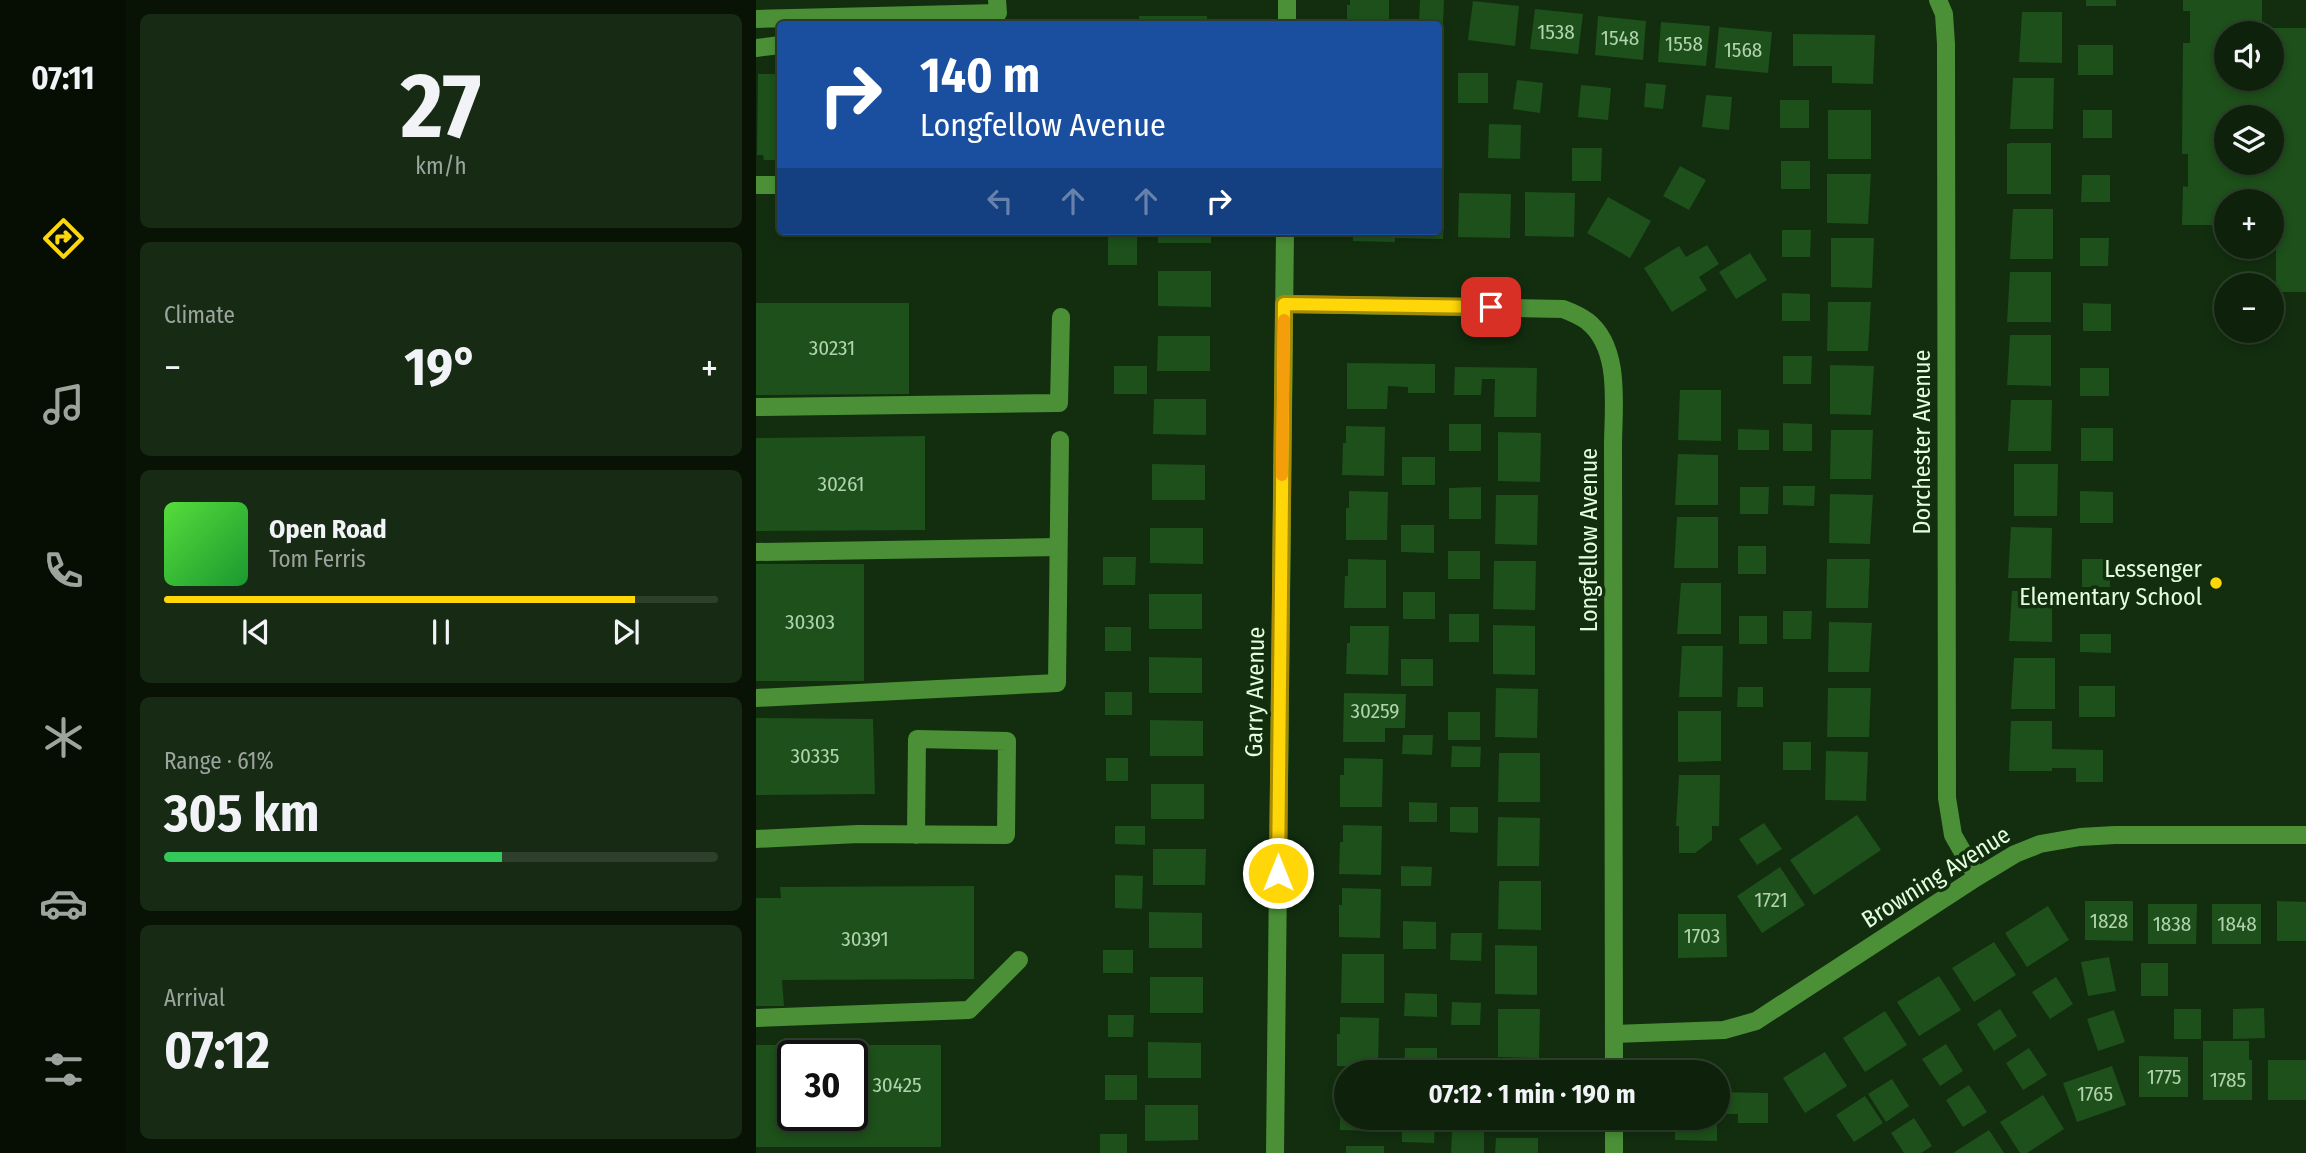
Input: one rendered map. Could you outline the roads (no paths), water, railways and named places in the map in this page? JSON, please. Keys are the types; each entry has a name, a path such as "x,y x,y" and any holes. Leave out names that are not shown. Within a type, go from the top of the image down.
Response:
{"street":[{"path":"756,19 998,13 997,0"},
{"path":"1287,0 1287,21"},
{"name":"Dorchester Avenue","path":"1938,0 1944,14 1946,44 1947,798 1953,835 1977,877"},
{"path":"756,48 777,45"},
{"path":"756,185 777,185"},
{"name":"Garry Avenue","path":"1275,1153 1285,235"},
{"name":"Longfellow Avenue","path":"1284,304 1563,309 1589,322 1605,346 1612,381 1614,446 1614,1060"},
{"path":"756,407 1059,403 1061,317"},
{"path":"756,698 1056,683 1060,440"},
{"path":"756,552 1058,547"},
{"path":"756,839 858,834 916,835 1006,835 1007,741 917,739 916,835"},
{"name":"Browning Avenue","path":"1614,1034 1724,1030 1756,1021 1977,877 2015,854 2040,844 2058,839 2115,835 2306,835"},
{"path":"756,1018 969,1010 1019,960"},
{"path":"1614,1130 1614,1153"}],"place":[{"name":"Lessenger Elementary School","path":"2216,583"}]}
